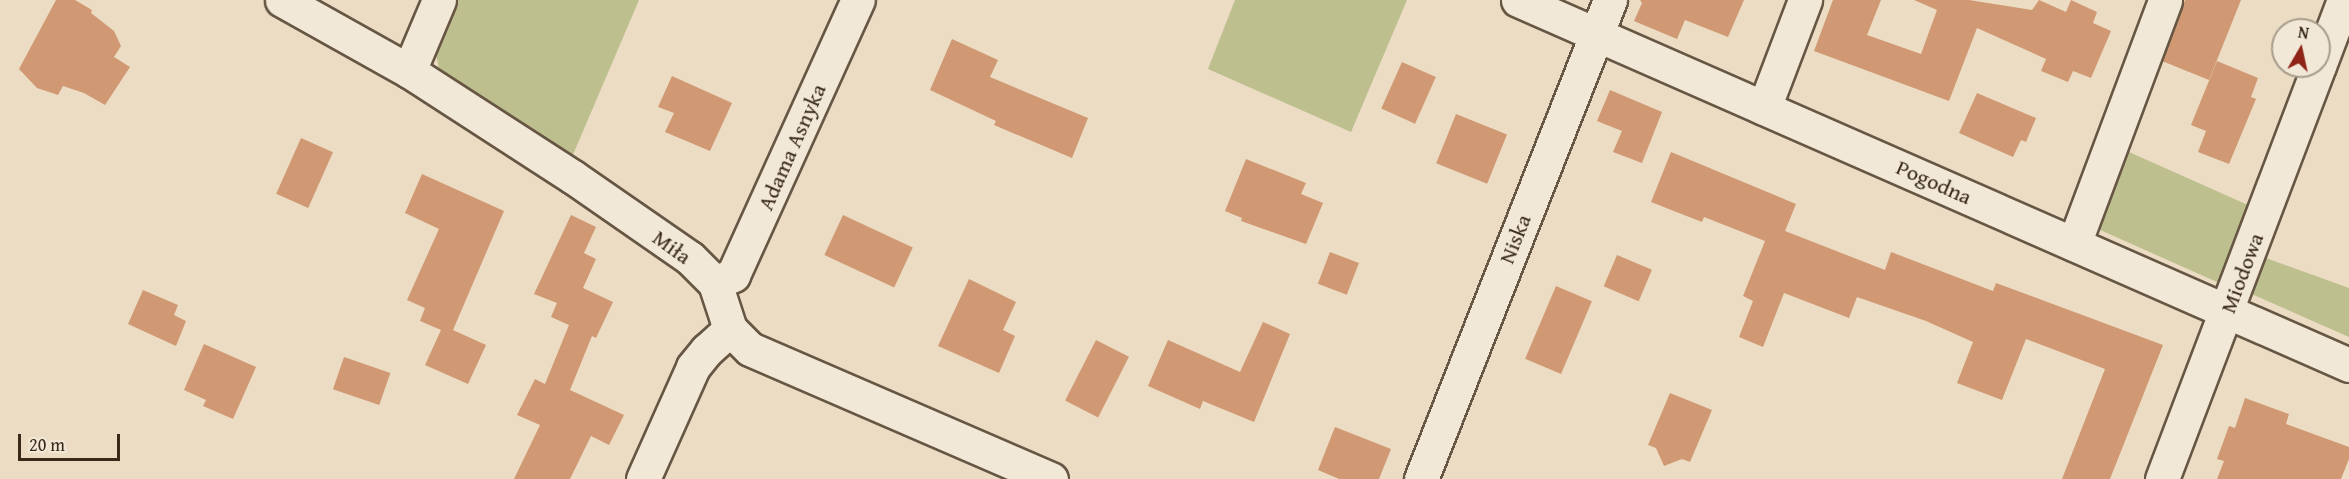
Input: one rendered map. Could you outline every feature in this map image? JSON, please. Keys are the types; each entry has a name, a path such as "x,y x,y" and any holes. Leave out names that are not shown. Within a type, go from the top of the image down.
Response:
{"street":[{"name":"Miła","path":"282,0 409,71 573,177 690,258 715,283 730,329 750,349 1051,479"},
{"path":"409,71 439,0"},
{"name":"Adama Asnyka","path":"715,283 733,275 858,0"},
{"name":"Pogodna","path":"1518,0 2349,365"},
{"name":"Niska","path":"1421,479 1610,0"},
{"path":"1764,108 1805,0"},
{"path":"2074,244 2165,0"},
{"name":"Miodowa","path":"2331,34 2344,0"},
{"name":"Miodowa","path":"2162,479 2228,311 2315,78"},
{"path":"643,479 693,367 707,350 730,329"}],"green space":[{"path":"457,0 639,0 572,157 439,69 435,50"},
{"path":"1235,0 1407,0 1351,132 1208,69"},
{"path":"2120,148 2255,208 2221,284 2086,224"},
{"path":"2260,256 2349,288 2349,337 2247,292"}],"building":[{"path":"56,0 75,0 92,10 91,13 114,31 121,46 114,57 130,67 105,105 84,93 63,86 58,95 37,88 19,69"},
{"path":"1640,0 1744,0 1728,37 1685,20 1677,39 1634,21 1642,3"},
{"path":"1833,0 1881,0 1867,35 1921,54 1937,10 1914,0 1969,0 2032,10 2039,0 2066,12 2071,0 2097,12 2093,23 2111,31 2091,78 2073,71 2068,82 2041,71 2046,59 1977,28 1949,101 1814,51"},
{"path":"2185,0 2241,0 2209,80 2162,61"},
{"path":"952,39 998,60 990,77 1088,118 1072,158 994,125 996,121 930,90"},
{"path":"2217,61 2258,78 2251,97 2256,99 2229,164 2198,152 2206,131 2191,125"},
{"path":"1402,62 1436,77 1415,124 1381,109"},
{"path":"672,76 732,103 710,151 665,132 674,113 658,107"},
{"path":"1610,90 1662,112 1642,163 1613,152 1622,131 1597,121"},
{"path":"1977,93 2036,118 2026,142 2021,140 2013,157 1959,133"},
{"path":"1456,114 1507,135 1487,184 1436,163"},
{"path":"301,138 333,152 308,208 276,194"},
{"path":"1671,152 1796,204 1785,231 1885,270 1891,252 1993,291 1996,283 2163,345 2110,479 2062,479 2105,369 2026,339 2002,400 1957,383 1973,342 1926,321 1857,297 1849,318 1784,293 1763,347 1739,337 1753,301 1743,296 1765,241 1704,217 1702,222 1651,202"},
{"path":"1246,159 1306,183 1301,194 1323,203 1306,244 1241,221 1242,218 1225,211"},
{"path":"422,174 504,211 453,330 486,345 468,384 425,365 441,330 420,321 425,308 407,300 439,229 405,213"},
{"path":"571,215 596,227 584,253 596,259 583,288 613,302 596,338 592,336 570,390 624,415 609,445 591,436 570,479 514,479 540,425 517,415 535,379 545,384 569,325 551,317 557,303 534,294"},
{"path":"843,215 913,248 894,287 824,255"},
{"path":"1330,252 1359,263 1347,295 1318,284"},
{"path":"1617,255 1652,270 1639,301 1604,286"},
{"path":"969,279 1016,302 1003,330 1015,336 999,373 938,346"},
{"path":"1556,286 1592,301 1561,374 1525,359"},
{"path":"143,290 178,305 174,315 186,321 176,346 128,324"},
{"path":"1263,322 1290,334 1254,422 1203,401 1200,409 1148,386 1168,340 1240,372"},
{"path":"1096,340 1129,357 1098,417 1065,401"},
{"path":"204,344 256,367 233,419 203,406 206,400 184,390"},
{"path":"344,357 390,373 379,405 333,389"},
{"path":"1670,393 1712,410 1690,462 1682,459 1664,466 1656,448 1648,445"},
{"path":"2245,398 2289,414 2286,424 2349,447 2349,459 2341,479 2217,479 2224,461 2217,459 2229,426 2235,428"},
{"path":"1335,427 1391,449 1379,479 1339,479 1318,470"}]}
